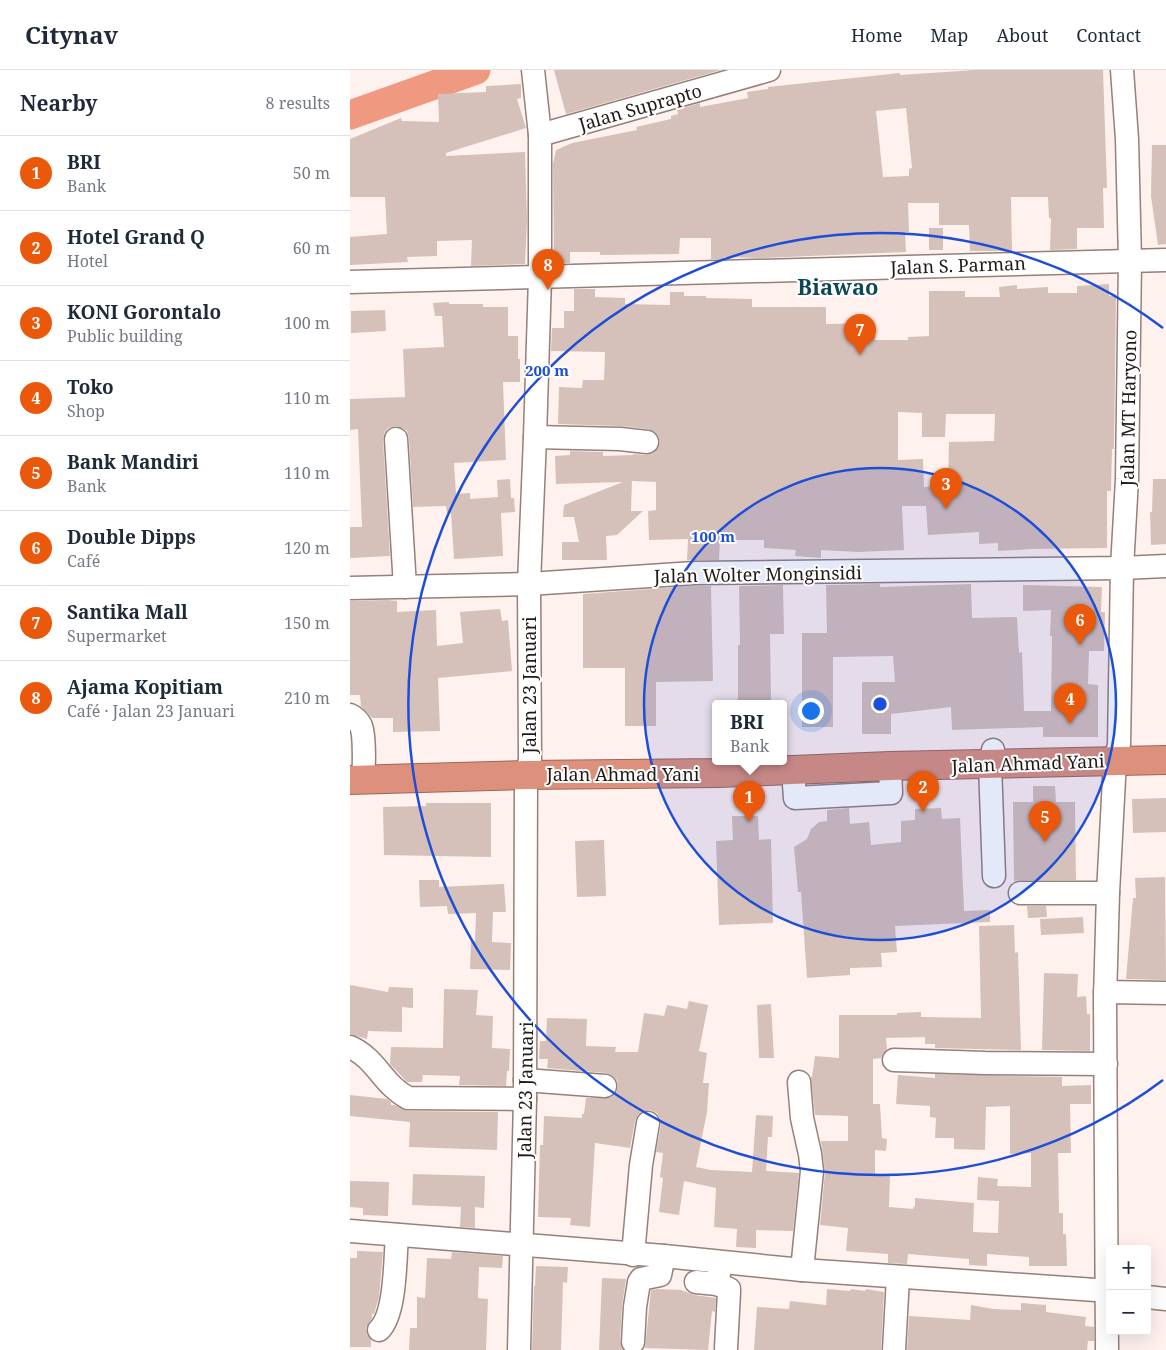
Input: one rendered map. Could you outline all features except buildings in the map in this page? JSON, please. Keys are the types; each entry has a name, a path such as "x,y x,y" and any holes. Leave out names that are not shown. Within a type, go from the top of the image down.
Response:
{"highway":[{"name":"Jalan Ahmad Yani","path":"788,763 1117,753 1166,745"},
{"name":"Jalan Ahmad Yani","path":"1117,753 1166,760"},
{"name":"Jalan Ahmad Yani","path":"788,763 890,766 991,757"},
{"name":"Jalan Ahmad Yani","path":"677,766 712,759"},
{"name":"Jalan Ahmad Yani","path":"357,773 528,767 714,765"}],"street":[{"name":"Jalan Suprapto","path":"540,135 769,70"},
{"name":"Jalan MT Haryono","path":"1108,1290 1105,996 1108,893 1117,753 1122,568 1127,479 1130,260 1128,139 1122,70"},
{"name":"Jalan 23 Januari","path":"519,1350 525,1089 529,584 540,278 540,135 533,75"},
{"name":"Jalan S. Parman","path":"350,282 1166,260"},
{"path":"535,437 620,439 648,442"},
{"path":"396,439 405,587"},
{"name":"Jalan Wolter Monginsidi","path":"350,588 529,584 694,573 1166,566"},
{"path":"350,715 354,717 361,727 357,773"},
{"path":"991,757 994,876"},
{"path":"1020,893 1108,893"},
{"path":"1105,996 1166,993"},
{"path":"350,1047 362,1052 396,1091 408,1098 525,1089 605,1086"},
{"path":"894,1060 1106,1064"},
{"path":"800,1082 802,1118 812,1171 802,1270"},
{"path":"633,1255 641,1166 648,1123"},
{"path":"350,1231 664,1256 711,1276 729,1289 726,1348"},
{"path":"378,1330 384,1325 392,1304 397,1235"},
{"path":"634,1342 635,1307 639,1282 641,1279 660,1275 664,1256"},
{"path":"711,1276 802,1270 1106,1291"},
{"path":"894,1350 898,1277"},
{"path":"1151,1297 1166,1299"},
{"name":"Jalan MT Haryono","path":"1107,1335 1107,1350"}],"waterway":[{"path":"350,115 476,70"}],"place":[{"name":"Ajama Kopitiam","path":"548,290"},
{"name":"Santika Mall","path":"860,355"},
{"name":"KONI Gorontalo","path":"946,509"},
{"name":"Double Dipps","path":"1080,645"},
{"name":"Toko","path":"1070,724"},
{"name":"Hotel Grand Q","path":"923,812"},
{"name":"BRI","path":"749,822"},
{"name":"Bank Mandiri","path":"1045,842"}],"district":[{"name":"Biawao","path":"838,286"}]}
